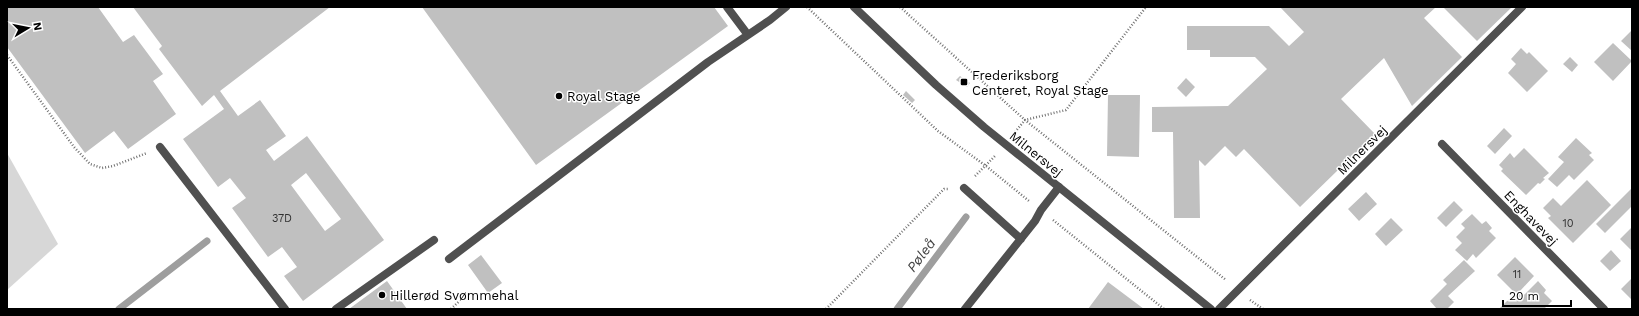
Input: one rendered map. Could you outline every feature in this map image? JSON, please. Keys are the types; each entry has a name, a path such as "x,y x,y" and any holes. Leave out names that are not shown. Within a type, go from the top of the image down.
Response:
{"street":[{"path":"727,7 748,35"},
{"path":"449,259 708,62 786,7"},
{"name":"Milnersvej","path":"854,7 936,85 978,122 1211,309"},
{"name":"Milnersvej","path":"1219,309 1522,7"},
{"name":"Enghavevej","path":"1442,144 1604,309"},
{"path":"160,147 285,309"},
{"path":"965,309 1035,221 1041,210 1059,187"},
{"path":"964,188 1021,239"},
{"path":"336,309 434,240"}],"path":[{"path":"807,7 938,131 986,166 1164,309"},
{"path":"900,7 1025,120 1263,309"},
{"path":"1025,120 1066,110 1146,7"},
{"path":"7,55 74,147 90,164 102,168 113,166 160,147"},
{"path":"826,309 944,189 964,188 986,166"},
{"path":"451,309 468,294"}],"shaded area":[{"path":"7,153 58,244 7,290"}],"building":[{"path":"7,7 98,7 123,42 134,35 163,74 153,81 176,114 128,149 114,131 85,153 7,47"},
{"path":"133,7 330,7 220,91 238,116 260,100 286,136 266,150 274,161 307,136 384,240 303,301 284,276 297,267 282,247 268,257 232,208 246,198 230,178 218,187 183,139 224,109 214,95 202,106 159,49 162,46","holes":["306,173 341,219 325,231 291,185"]},
{"name":"Royal Stage","path":"422,7 714,7 728,26 536,165"},
{"path":"1280,7 1436,7 1424,18 1462,57 1412,106 1384,58 1341,99 1375,134 1300,207 1244,149 1236,157 1225,146 1205,166 1199,160 1200,218 1174,218 1173,132 1152,132 1152,107 1228,106 1267,69 1255,57 1210,57 1210,50 1187,50 1187,26 1269,26 1289,46 1304,32"},
{"path":"1443,7 1512,7 1477,41"},
{"path":"1632,30 1632,51 1621,41"},
{"path":"1613,43 1632,61 1613,81 1594,62"},
{"path":"1521,48 1527,54 1529,52 1548,71 1527,92 1508,73 1516,64 1511,59"},
{"path":"1570,57 1578,65 1572,72 1563,64"},
{"path":"960,76 970,83 967,87 956,80"},
{"path":"1186,78 1195,87 1186,97 1177,88"},
{"path":"906,91 915,100 912,103 903,95"},
{"path":"1108,95 1140,95 1139,157 1107,156"},
{"path":"1504,128 1512,136 1495,154 1487,146"},
{"path":"1576,138 1592,153 1589,155 1594,160 1574,180 1569,175 1557,187 1548,179 1564,162 1558,157"},
{"path":"1524,148 1549,173 1543,178 1545,179 1540,184 1538,183 1526,195 1501,171 1503,169 1499,165 1510,153 1514,158"},
{"path":"1587,180 1611,205 1573,243 1548,218 1551,216 1543,208 1553,198 1561,206"},
{"path":"1632,188 1632,206 1605,233 1596,224"},
{"path":"1366,192 1377,204 1359,221 1348,209"},
{"path":"1454,201 1463,210 1446,227 1437,218"},
{"path":"1472,214 1482,224 1486,221 1492,228 1489,231 1496,238 1476,258 1473,254 1467,261 1455,250 1462,243 1456,237 1465,228 1461,224"},
{"path":"1391,218 1403,230 1386,246 1375,234"},
{"path":"1632,227 1632,251 1620,239"},
{"path":"1611,250 1621,261 1610,271 1600,261"},
{"path":"481,255 502,283 488,293 468,265"},
{"path":"1515,257 1534,276 1520,291 1524,295 1538,281 1546,290 1544,293 1552,301 1544,309 1499,309 1515,293 1497,275"},
{"path":"1464,260 1475,271 1448,296 1454,302 1447,309 1437,309 1430,301 1447,284 1443,280"},
{"path":"1632,278 1632,300 1621,289"},
{"name":"Hillerød Svømmehal","path":"387,281 407,309 349,309"},
{"path":"1108,282 1144,309 1088,309"}],"waterway":[{"name":"Pøleå","path":"897,309 966,217"},
{"path":"119,309 207,241"}],"place":[{"name":"Frederiksborg Centeret, Royal Stage","path":"964,82"},
{"name":"Royal Stage","path":"559,96"},
{"name":"Hillerød Svømmehal","path":"382,295"}]}
